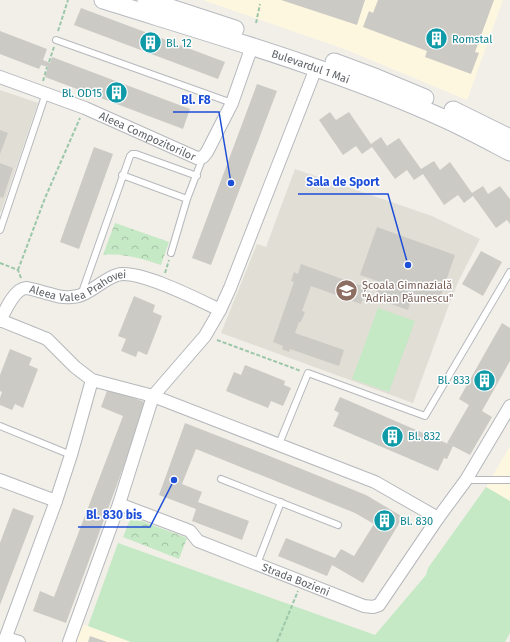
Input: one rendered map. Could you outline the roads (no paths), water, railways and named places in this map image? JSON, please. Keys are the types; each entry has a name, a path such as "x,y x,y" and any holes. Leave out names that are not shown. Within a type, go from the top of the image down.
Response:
{"main road":[{"name":"Bulevardul 1 Mai","path":"103,0 144,6 164,6 301,50 377,78 444,106 510,138"},
{"name":"Bulevardul 1 Mai","path":"144,6 179,24 252,46 373,89 446,120 510,152"}],"street":[{"name":"Aleea Compozitorilor","path":"0,77 85,108 197,158 203,157 207,152 232,103 252,46"},
{"path":"69,642 119,504 153,396 204,336 220,310 316,68"},
{"name":"Aleea Valea Prahovei","path":"153,396 92,380 75,367 47,339 0,320 12,299 18,292 26,288 63,297 81,295 118,274 139,276 161,283 220,310"},
{"path":"19,642 5,640 56,501 71,455 92,380"},
{"path":"153,396 375,482 438,518"},
{"name":"Strada Bozieni","path":"119,504 190,531 198,541 364,606 373,608 379,605 438,518 466,480 510,406"},
{"path":"0,480 56,501"}],"lane":[{"path":"164,6 179,24"},
{"path":"56,40 232,103"},
{"path":"0,230 46,94"},
{"path":"81,295 122,175 130,156 132,154 197,176"},
{"path":"171,253 203,157"},
{"path":"122,175 188,199"},
{"path":"279,444 308,373 425,416 510,272"},
{"path":"0,426 71,455"},
{"path":"222,479 338,525"},
{"path":"466,480 510,480"},
{"path":"257,564 281,502"}],"place":[{"name":"Romstal","path":"437,39"},
{"name":"Bl. 12","path":"150,43"},
{"name":"Bl. OD15","path":"117,93"},
{"name":"Bl. F8","path":"231,183"},
{"name":"Sala de Sport","path":"408,265"},
{"name":"Școala Gimnazială \"Adrian Păunescu\"","path":"346,291"},
{"name":"Bl. 833","path":"485,380"},
{"name":"Bl. 832","path":"393,436"},
{"name":"Bl. 830 bis","path":"174,480"},
{"name":"Bl. 830","path":"385,521"}]}
